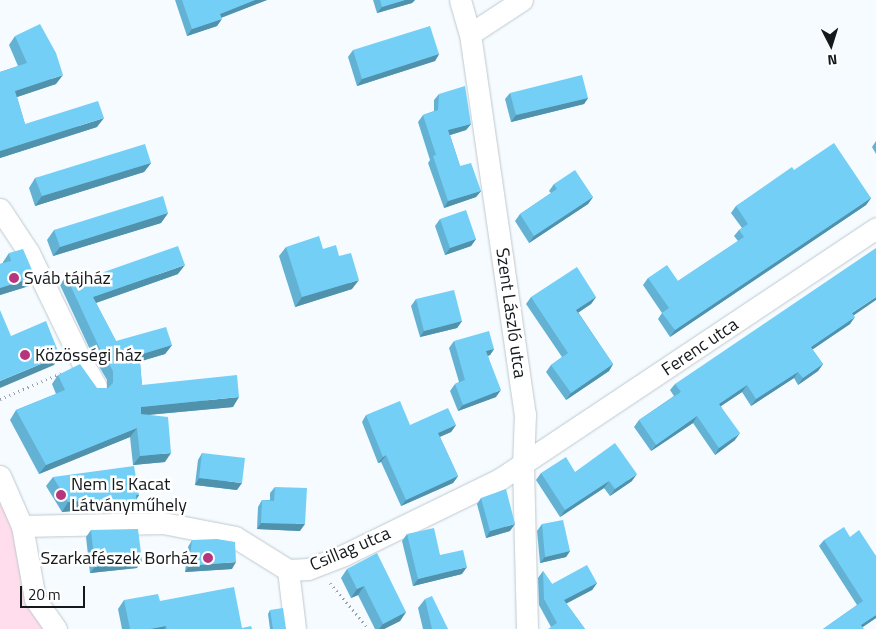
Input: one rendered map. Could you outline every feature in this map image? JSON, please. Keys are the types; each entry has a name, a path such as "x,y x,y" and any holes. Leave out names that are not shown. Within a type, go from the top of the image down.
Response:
{"street":[{"name":"Szent László utca","path":"460,0 470,34 525,414 523,465 528,629"},
{"path":"470,34 522,0"},
{"path":"0,209 29,253 82,362 96,386"},
{"name":"Ferenc utca","path":"523,465 876,228"},
{"name":"Csillag utca","path":"22,526 163,524 235,537 298,570 344,555 500,480 523,465"},
{"path":"0,476 22,526 36,599 56,629"},
{"path":"294,629 298,570"}],"path":[{"path":"0,399 46,381 82,362"},
{"path":"298,570 330,583 370,629"}],"shaded area":[{"path":"0,482 52,629 0,629"}],"building":[{"path":"182,0 255,0 220,14 222,19 192,29"},
{"path":"380,0 405,0 382,7"},
{"path":"40,24 56,53 63,75 15,91 25,124 98,101 104,118 0,151 0,72 27,63 15,36"},
{"path":"430,26 439,54 362,79 353,50"},
{"path":"582,75 588,98 516,115 510,93"},
{"path":"465,86 471,124 448,130 460,166 471,163 481,191 448,201 433,156 436,155 423,115 438,110 439,94"},
{"path":"834,143 871,198 675,330 662,313 669,308 648,278 667,265 678,281 744,237 739,230 748,224 736,206 792,167 794,170"},
{"path":"145,144 151,163 42,196 35,178"},
{"path":"575,170 593,197 534,236 520,214 557,189 554,184"},
{"path":"163,196 168,213 60,247 54,230"},
{"path":"466,210 476,239 450,248 440,219"},
{"path":"319,236 323,249 336,245 339,256 351,253 359,280 302,297 286,247"},
{"path":"178,246 185,265 93,297 116,341 166,327 172,345 139,355 142,385 237,375 239,397 141,407 141,414 168,417 171,453 140,456 137,428 46,465 16,410 65,390 58,375 80,364 97,388 108,388 113,383 113,371 99,347 66,276 79,269 84,279"},
{"path":"876,248 876,297 852,313 855,317 811,347 823,364 803,378 798,372 756,399 747,385 719,404 740,433 719,448 697,416 656,445 639,420 681,392 675,384"},
{"name":"Sváb tájház","path":"23,249 35,277 0,288 0,264 11,261 9,253"},
{"path":"577,267 596,297 576,310 613,364 571,393 551,365 568,353 531,297"},
{"path":"454,290 462,321 424,331 416,299"},
{"name":"Közösségi ház","path":"0,310 11,336 46,321 60,356 0,381"},
{"path":"489,331 494,349 486,351 501,390 463,405 455,384 465,380 454,341"},
{"path":"400,401 410,425 448,408 456,425 438,433 458,476 406,500 386,455 383,457 366,415"},
{"path":"615,443 637,474 615,489 609,481 565,510 541,473 566,457 575,472"},
{"path":"202,453 245,458 242,483 199,478"},
{"path":"134,466 139,495 136,495 137,502 90,503 90,500 68,502 53,477"},
{"path":"275,487 307,488 305,524 261,523 262,500 274,501"},
{"path":"506,489 515,524 490,531 481,498"},
{"path":"563,520 570,551 545,557 542,524"},
{"path":"844,527 850,537 859,530 876,556 876,615 861,625 864,629 823,629 863,601 824,540"},
{"path":"434,528 440,555 463,550 467,567 418,579 407,534"},
{"path":"138,529 142,561 95,567 91,530"},
{"name":"Szarkafészek Borház","path":"217,539 235,542 236,562 189,566 192,540"},
{"path":"377,553 406,612 383,624 364,586 357,589 347,569"},
{"path":"587,565 597,583 564,600 585,629 548,629 557,623 544,599 543,571 552,584"},
{"path":"234,587 242,628 251,626 252,629 167,629 166,626 150,629 130,629 124,600 158,594 160,601"},
{"path":"432,596 448,629 432,629 425,599"},
{"path":"283,608 286,629 273,629 270,610"}],"place":[{"name":"Sváb tájház","path":"14,278"},
{"name":"Közösségi ház","path":"25,355"},
{"name":"Nem Is Kacat Látványműhely","path":"61,495"},
{"name":"Szarkafészek Borház","path":"208,558"}]}
